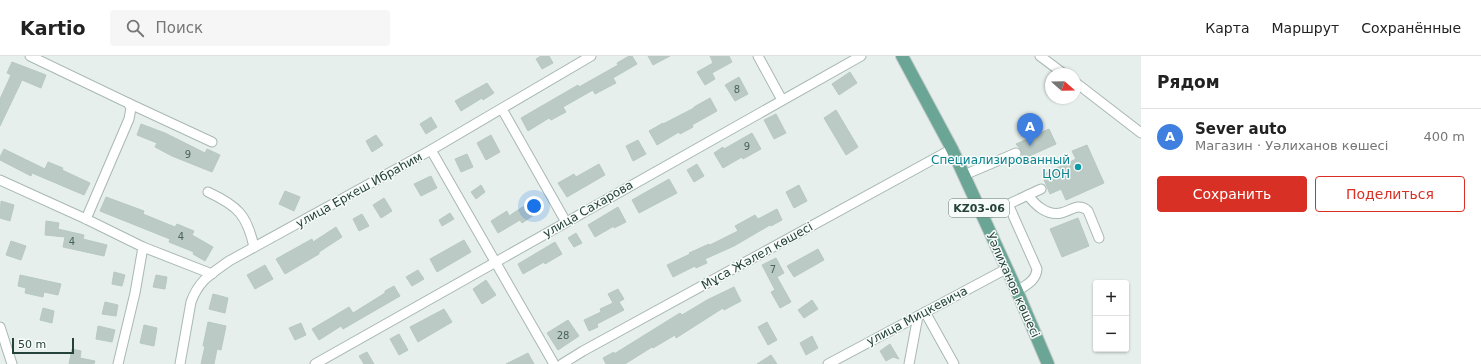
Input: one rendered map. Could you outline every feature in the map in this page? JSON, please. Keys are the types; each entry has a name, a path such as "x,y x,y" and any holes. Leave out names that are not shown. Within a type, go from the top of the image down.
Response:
{"main road":[{"name":"Уәлиханов көшесі","path":"902,56 952,149 1017,291 1048,364"}],"street":[{"path":"30,56 212,142"},
{"name":"улица Еркеш Ибраһим","path":"180,364 191,302 200,284 229,261 431,150 591,56"},
{"path":"758,56 782,100"},
{"name":"улица Сахарова","path":"316,364 860,56"},
{"path":"1040,56 1056,68"},
{"path":"1081,87 1141,133"},
{"path":"86,219 131,115 131,108 128,103"},
{"path":"502,109 566,222"},
{"name":"Мұса Жәлел көшесі","path":"562,364 583,351 952,149"},
{"path":"431,150 554,364"},
{"path":"964,175 1016,153"},
{"path":"0,180 86,219 142,247 212,274"},
{"path":"983,216 1041,189"},
{"path":"208,192 234,206 244,218 250,231 254,247"},
{"path":"1028,195 1044,210 1052,212 1062,213 1078,207 1085,208 1088,211 1099,238"},
{"path":"1008,204 1037,269 1036,275 1032,281 1017,291"},
{"path":"118,364 135,293 142,247"},
{"name":"улица Мицкевича","path":"828,364 838,362 1006,268"},
{"path":"909,364 922,314"},
{"path":"922,314 954,364"},
{"path":"0,327 3,349 12,364"}],"building":[{"path":"541,56 549,56 553,63 542,69 536,59"},
{"path":"629,56 632,56 637,64 613,78 616,83 595,94 593,90 563,107 566,112 551,120 549,118 528,131 521,118 578,85 579,87 618,65 617,63"},
{"path":"648,56 670,56 653,65"},
{"path":"710,56 729,56 732,62 712,73 715,79 705,85 697,72 713,63"},
{"path":"12,62 46,75 41,88 22,80 0,126 0,99 11,75 7,73"},
{"path":"850,72 857,83 839,95 832,84"},
{"path":"739,77 748,94 735,101 725,85"},
{"path":"487,83 494,93 483,100 482,98 461,111 455,101"},
{"path":"710,98 717,111 692,125 693,127 680,134 679,132 657,145 649,131"},
{"path":"836,110 858,147 846,155 824,118"},
{"path":"776,114 786,133 774,139 764,120"},
{"path":"431,117 437,127 426,134 420,124"},
{"path":"141,124 165,133 205,153 207,149 220,155 212,172 172,156 155,147 157,143 137,135"},
{"path":"1049,129 1056,144 1023,159 1021,150 1016,144"},
{"path":"752,133 761,149 743,159 742,157 723,168 714,153"},
{"path":"376,135 383,145 372,152 366,141"},
{"path":"491,135 500,152 486,160 477,143"},
{"path":"638,140 646,154 633,161 626,146"},
{"name":"Специализированный ЦОН","path":"1087,145 1104,183 1066,200 1061,189 1050,194 1042,175 1076,159 1072,151"},
{"path":"4,149 45,169 48,162 63,168 62,170 90,183 84,195 32,173 31,176 0,160"},
{"path":"467,154 473,167 461,172 455,159"},
{"path":"599,164 605,175 567,197 558,183 574,174 576,177"},
{"path":"697,164 704,176 694,182 687,170"},
{"path":"431,176 437,188 421,196 414,184"},
{"path":"669,179 677,193 639,213 632,200"},
{"path":"481,185 485,192 476,199 471,192"},
{"path":"799,185 807,201 794,208 786,192"},
{"path":"285,191 300,197 294,211 279,204"},
{"path":"106,197 144,211 143,214 175,227 177,224 194,231 192,235 213,247 205,261 193,254 194,252 169,242 170,239 100,211"},
{"path":"384,198 392,211 381,218 373,205"},
{"path":"1,201 14,205 10,221 0,218"},
{"path":"530,202 537,213 522,223 520,220 498,233 491,221 507,211 509,216"},
{"path":"618,207 626,222 614,228 614,226 595,237 588,225"},
{"path":"777,209 782,220 771,226 770,225 734,246 705,259 707,263 696,268 695,266 673,277 667,265 690,254 689,253 709,244 710,245 738,231 735,226 755,215 758,219"},
{"path":"450,213 454,219 442,226 439,220"},
{"path":"362,214 369,226 359,231 353,219"},
{"path":"1078,218 1089,246 1062,257 1050,229"},
{"path":"46,221 59,223 58,229 84,235 83,239 107,245 104,256 63,247 65,237 45,235"},
{"path":"336,227 342,237 319,252 319,254 285,274 276,259 312,239 313,242"},
{"path":"576,233 582,243 574,247 568,238"},
{"path":"464,240 471,252 437,272 430,259"},
{"path":"11,241 26,246 21,260 6,255"},
{"path":"555,242 562,254 523,274 518,264"},
{"path":"818,249 824,260 794,277 787,266"},
{"path":"776,258 784,273 777,277 791,302 780,308 771,292 775,290 762,265"},
{"path":"265,265 273,279 255,289 247,275"},
{"path":"418,270 424,279 412,286 406,277"},
{"path":"114,272 125,275 122,286 112,284"},
{"path":"20,275 61,284 58,295 44,292 43,297 25,293 26,288 18,286"},
{"path":"156,275 167,277 165,289 153,287"},
{"path":"486,280 496,295 482,304 473,289"},
{"path":"394,286 400,296 343,329 341,326 319,340 312,329 349,307 353,313"},
{"path":"734,287 741,301 724,310 723,308 676,338 675,335 625,364 606,364 603,358 614,352 614,354 680,313 682,315 707,300"},
{"path":"618,289 624,299 619,302 624,310 597,324 598,327 589,331 584,320 601,312 600,309 613,303 608,294"},
{"path":"213,294 228,298 225,313 209,309"},
{"path":"812,300 818,309 804,318 798,310"},
{"path":"105,302 118,305 116,316 102,314"},
{"path":"43,308 54,311 52,323 40,320"},
{"path":"444,309 452,322 418,342 410,327"},
{"path":"568,320 579,336 558,350 547,333"},
{"path":"208,322 226,326 221,350 217,349 214,364 201,364 205,346 203,346"},
{"path":"767,322 777,340 768,345 758,327"},
{"path":"301,323 306,335 295,340 289,328"},
{"path":"144,325 157,328 154,346 140,343"},
{"path":"98,326 115,330 112,342 96,339"},
{"path":"399,334 408,350 399,355 390,339"},
{"path":"812,336 818,348 806,355 800,343"},
{"path":"890,344 899,359 893,357 886,361 880,351"},
{"path":"72,349 81,351 80,358 95,361 94,364 69,364"},
{"path":"367,352 374,364 364,364 359,356"},
{"path":"528,353 534,364 506,364"},
{"path":"771,355 777,364 757,364"}],"place":[{"name":"Sever auto","path":"1030,146"},
{"name":"Специализированный ЦОН","path":"1078,167"}]}
